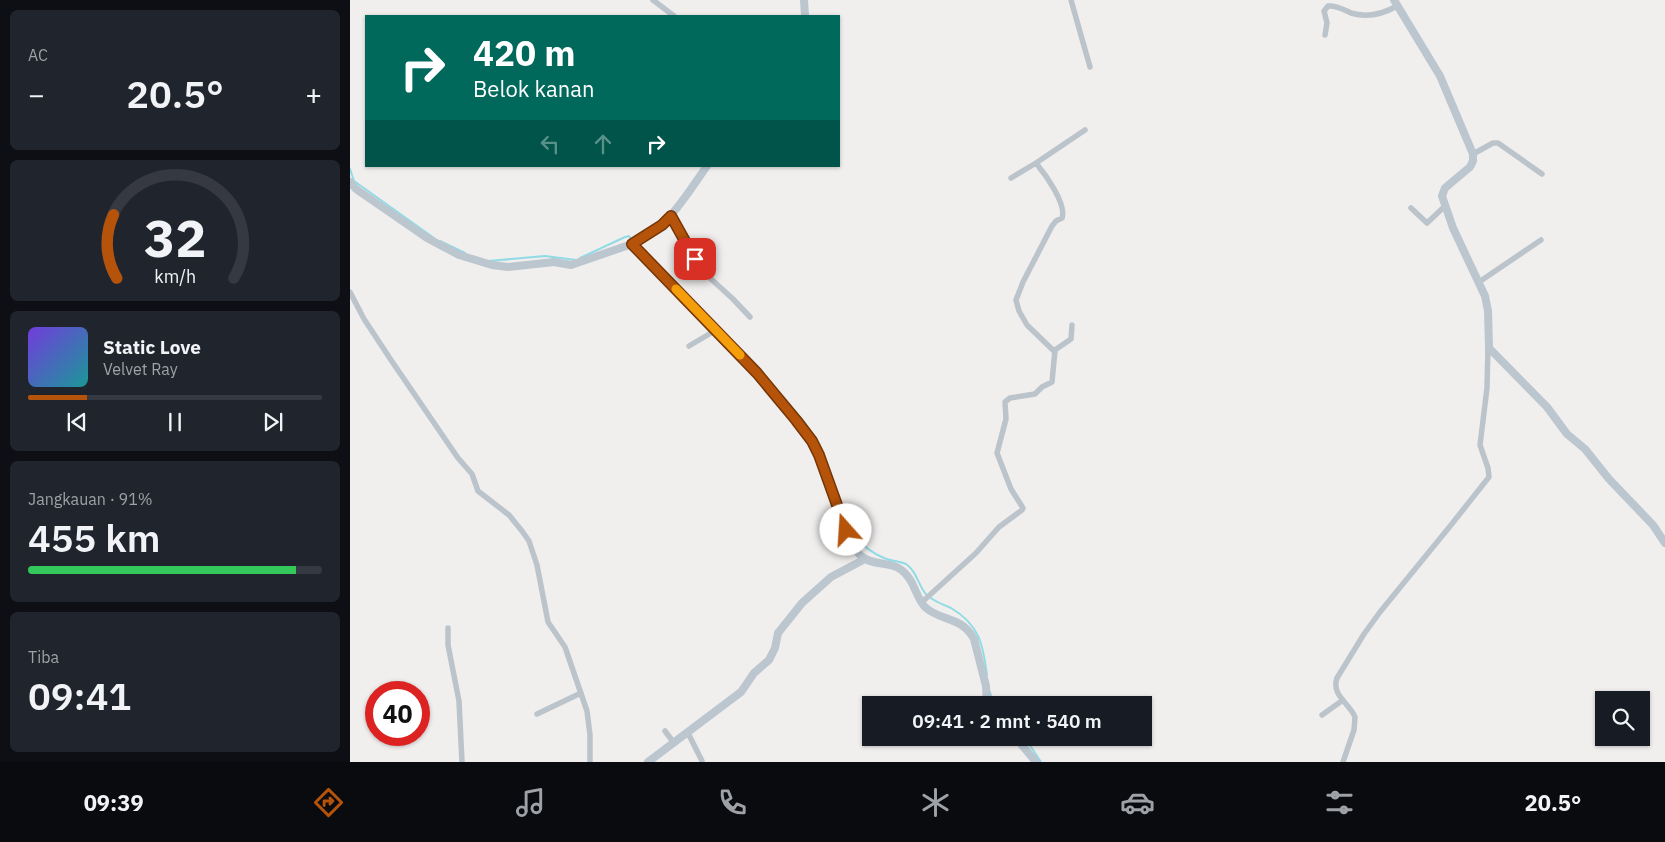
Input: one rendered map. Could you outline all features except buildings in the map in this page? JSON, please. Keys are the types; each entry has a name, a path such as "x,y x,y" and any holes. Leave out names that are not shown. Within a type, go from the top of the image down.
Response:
{"street":[{"path":"653,0 673,15"},
{"path":"804,0 805,15"},
{"path":"1071,0 1090,67"},
{"path":"1325,35 1327,23 1324,11 1328,6 1334,6 1353,14 1370,15 1380,14 1396,3 1440,76 1472,154 1470,167 1444,189 1442,196 1453,228 1479,282 1488,311 1485,408 1480,449 1488,468 1489,477 1380,612 1364,634 1336,681 1335,688 1355,717 1354,730 1344,762"},
{"path":"1011,178 1085,130"},
{"path":"1472,154 1493,143 1498,143 1542,174"},
{"path":"1036,163 1046,176 1064,213 1062,218 1054,223 1023,282 1018,295 1017,306 1027,325 1055,352"},
{"path":"350,182 427,238 459,255 479,262 508,267 554,262 571,265 634,244 662,225 671,216 706,167"},
{"path":"1411,208 1427,222 1445,206"},
{"path":"671,216 699,268 750,317"},
{"path":"1479,282 1541,240"},
{"path":"634,244 757,373 812,441 831,486 846,530 858,553 865,559 892,565 902,570 912,582 928,609 953,620 967,628 971,633 986,686 987,696"},
{"path":"350,292 364,319 391,360 458,458 472,474 478,490 509,515 529,542 537,564 548,622 565,647 587,711 590,735 590,762"},
{"path":"923,601 976,553 1000,527 1022,510 1011,489 997,453 1006,419 1005,403 1010,398 1035,394 1042,387 1052,382 1055,352 1070,340 1072,325"},
{"path":"689,346 716,330"},
{"path":"1488,346 1546,407 1567,434 1585,449 1609,479 1656,529 1665,543"},
{"path":"648,762 741,692 754,673 773,655 778,633 802,603 831,577 865,559"},
{"path":"448,628 448,645 460,701 462,762"},
{"path":"537,714 581,694"},
{"path":"1322,715 1343,700"},
{"path":"665,731 674,742"},
{"path":"688,733 702,761"},
{"path":"1023,746 1036,762"}],"waterway":[{"path":"350,169 354,181 434,238"},
{"path":"580,258 625,237 629,236 633,242"},
{"path":"440,241 465,253"},
{"path":"489,261 545,256 576,260"},
{"path":"691,299 700,308"},
{"path":"782,396 805,423 819,446"},
{"path":"842,507 852,531 868,549 889,560 906,564 915,573 930,598 951,608 968,621 981,645 987,675"},
{"path":"990,692 991,696"},
{"path":"1030,746 1041,762"}],"slow traffic":[{"path":"676,289 740,355"}],"route":[{"path":"695,259 671,216 662,225 632,244 757,373 812,441 831,486 846,530"}]}
